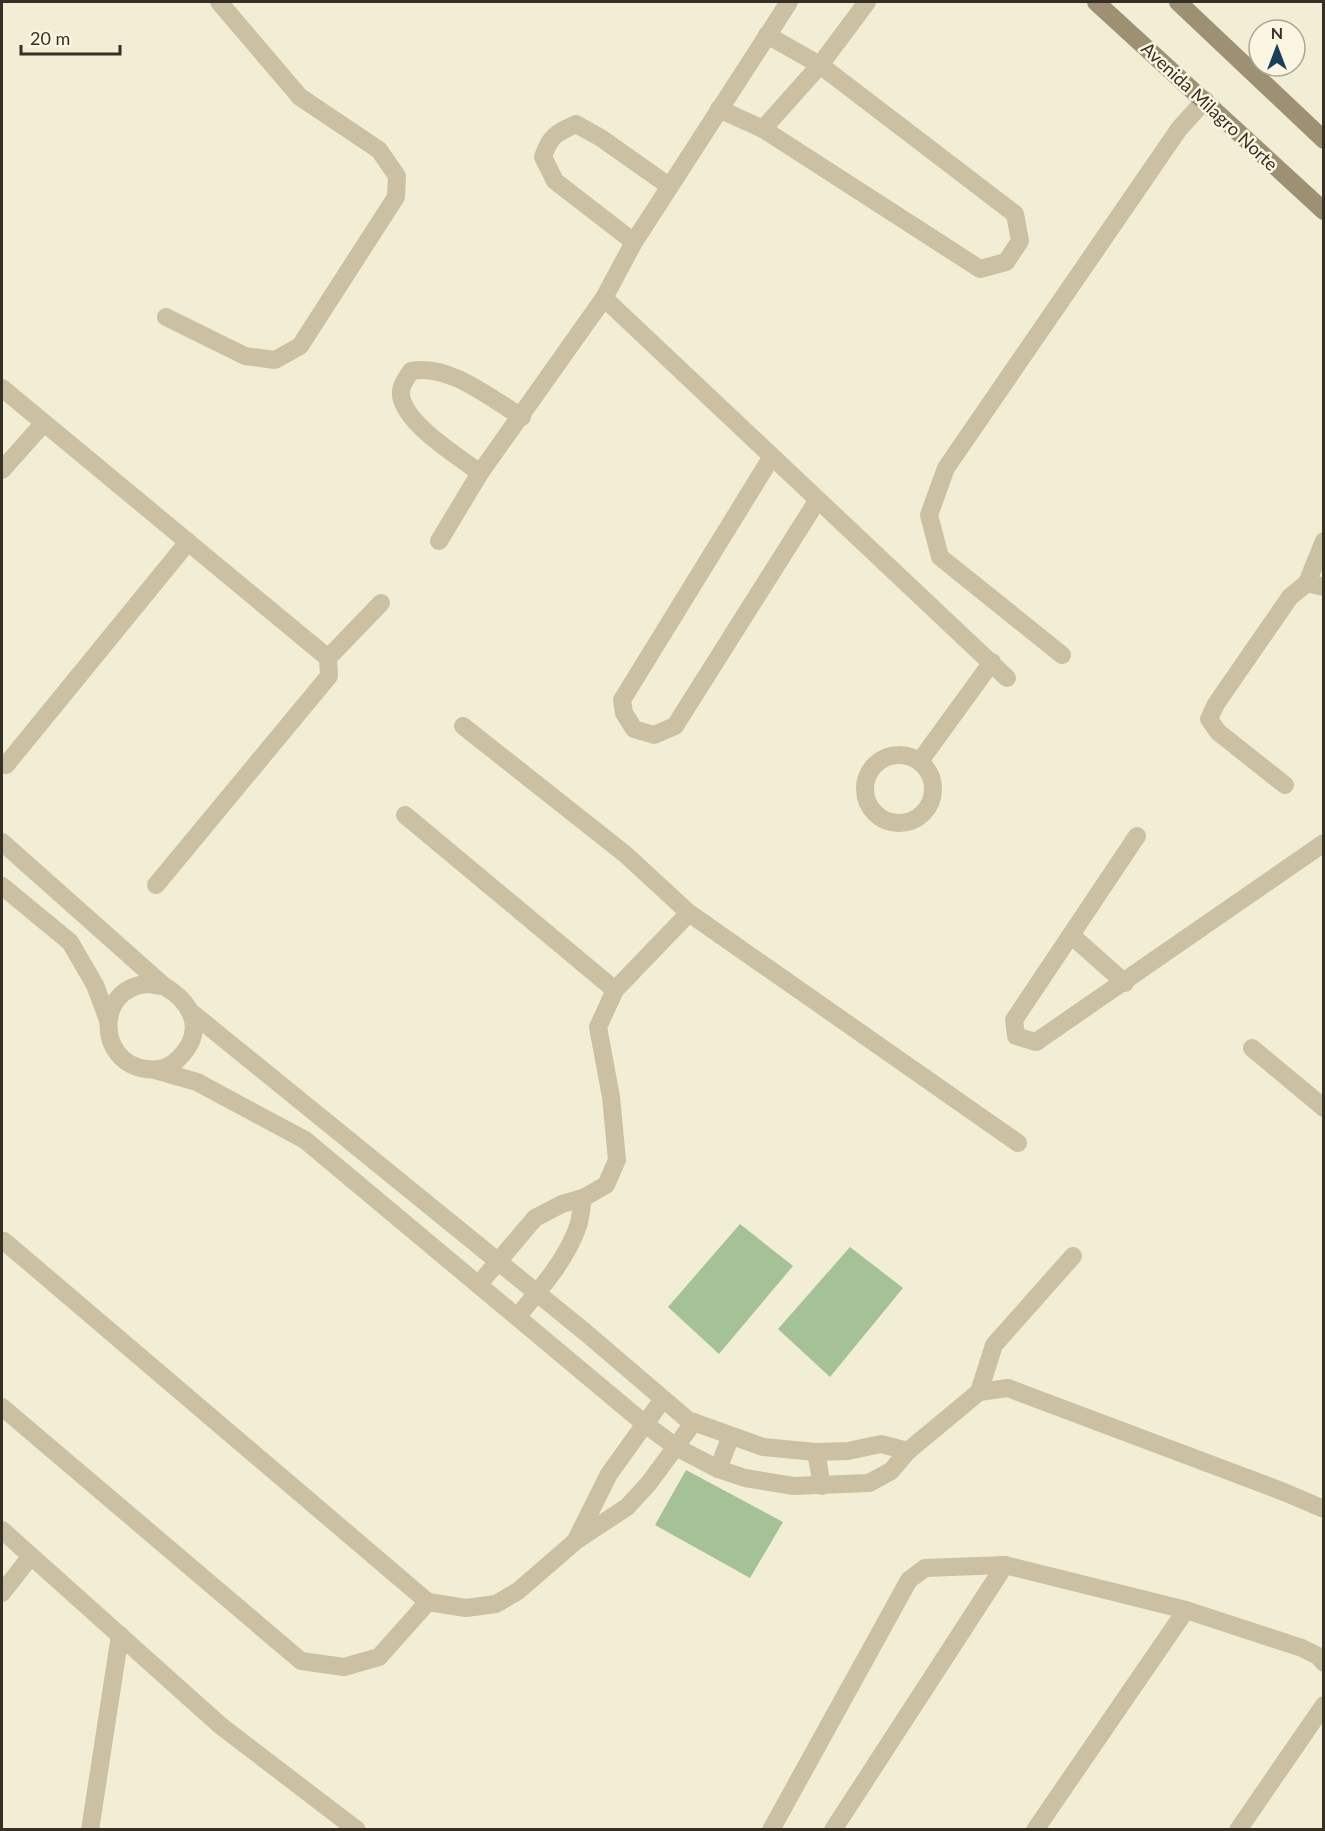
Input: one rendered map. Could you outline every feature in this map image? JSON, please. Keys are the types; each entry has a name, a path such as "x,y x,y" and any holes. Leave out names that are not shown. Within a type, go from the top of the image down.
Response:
{"main road":[{"name":"Avenida Milagro Norte","path":"1096,2 1323,211"},
{"path":"1178,2 1320,130"}],"street":[{"path":"166,317 245,356 275,360 300,346 396,198 397,176 379,150 300,97 219,2"},
{"path":"439,541 480,473 522,417 604,298 634,242 669,186 789,2"},
{"path":"763,129 820,65 867,2"},
{"path":"720,109 763,129 980,269 1006,262 1020,241 1015,214 820,65 767,34"},
{"path":"1062,655 940,557 929,515 946,468 1179,129 1205,100"},
{"path":"634,242 555,181 543,157 549,141 559,132 576,124 602,138 669,186"},
{"path":"604,298 771,458 1007,678"},
{"path":"480,473 419,425 401,400 401,384 411,371 425,368 454,377 522,417"},
{"path":"2,388 328,658"},
{"path":"2,470 44,424"},
{"path":"771,458 622,699 624,713 634,729 654,735 675,726 817,501"},
{"path":"1286,785 1218,732 1209,719 1216,704 1290,597 1315,585 1323,541"},
{"path":"6,765 188,542"},
{"path":"156,885 329,676 328,658 381,603"},
{"path":"920,761 992,662"},
{"path":"463,726 625,854 689,913 1018,1143"},
{"path":"405,815 615,990"},
{"path":"1137,836 1014,1020 1016,1036 1036,1042 1125,983 1323,843"},
{"path":"2,842 164,986 181,996 191,1012 694,1422 763,1447 816,1452 848,1451 881,1444 908,1451"},
{"path":"2,886 70,942 95,985 108,1020 109,1040 119,1057 135,1067 197,1082 305,1140 645,1424 676,1447 718,1469 745,1478 794,1486 869,1483 891,1471 908,1451 979,1392 1008,1388 1284,1492 1323,1509"},
{"path":"478,1284 500,1263 535,1218 562,1204 583,1198 606,1185 616,1160 611,1097 598,1027 615,990 689,913"},
{"path":"1071,935 1125,983"},
{"path":"108,1020 115,1003 128,990 145,984 164,986"},
{"path":"154,1070 173,1064 187,1050 194,1032 191,1012"},
{"path":"1252,1048 1323,1108"},
{"path":"517,1317 537,1293 578,1226 583,1198"},
{"path":"4,1241 428,1602 466,1608 496,1604 518,1591 577,1539 627,1507 649,1483 694,1422"},
{"path":"979,1392 994,1346 1072,1256"},
{"path":"577,1539 609,1474 663,1399"},
{"path":"2,1407 301,1660 344,1666 379,1657 428,1602"},
{"path":"718,1469 731,1436"},
{"path":"816,1452 822,1486"},
{"path":"2,1530 221,1726 357,1830"},
{"path":"2,1593 31,1556"},
{"path":"833,1830 1005,1565"},
{"path":"771,1830 909,1580 925,1568 1005,1565 1186,1610 1302,1648 1318,1656 1323,1663"},
{"path":"1035,1830 1186,1610"},
{"path":"90,1830 120,1635"},
{"path":"1238,1830 1323,1705"}],"green space":[{"path":"740,1224 793,1266 719,1354 668,1307"},
{"path":"850,1247 903,1288 830,1377 778,1329"},
{"path":"686,1470 783,1522 750,1578 655,1525"}]}
